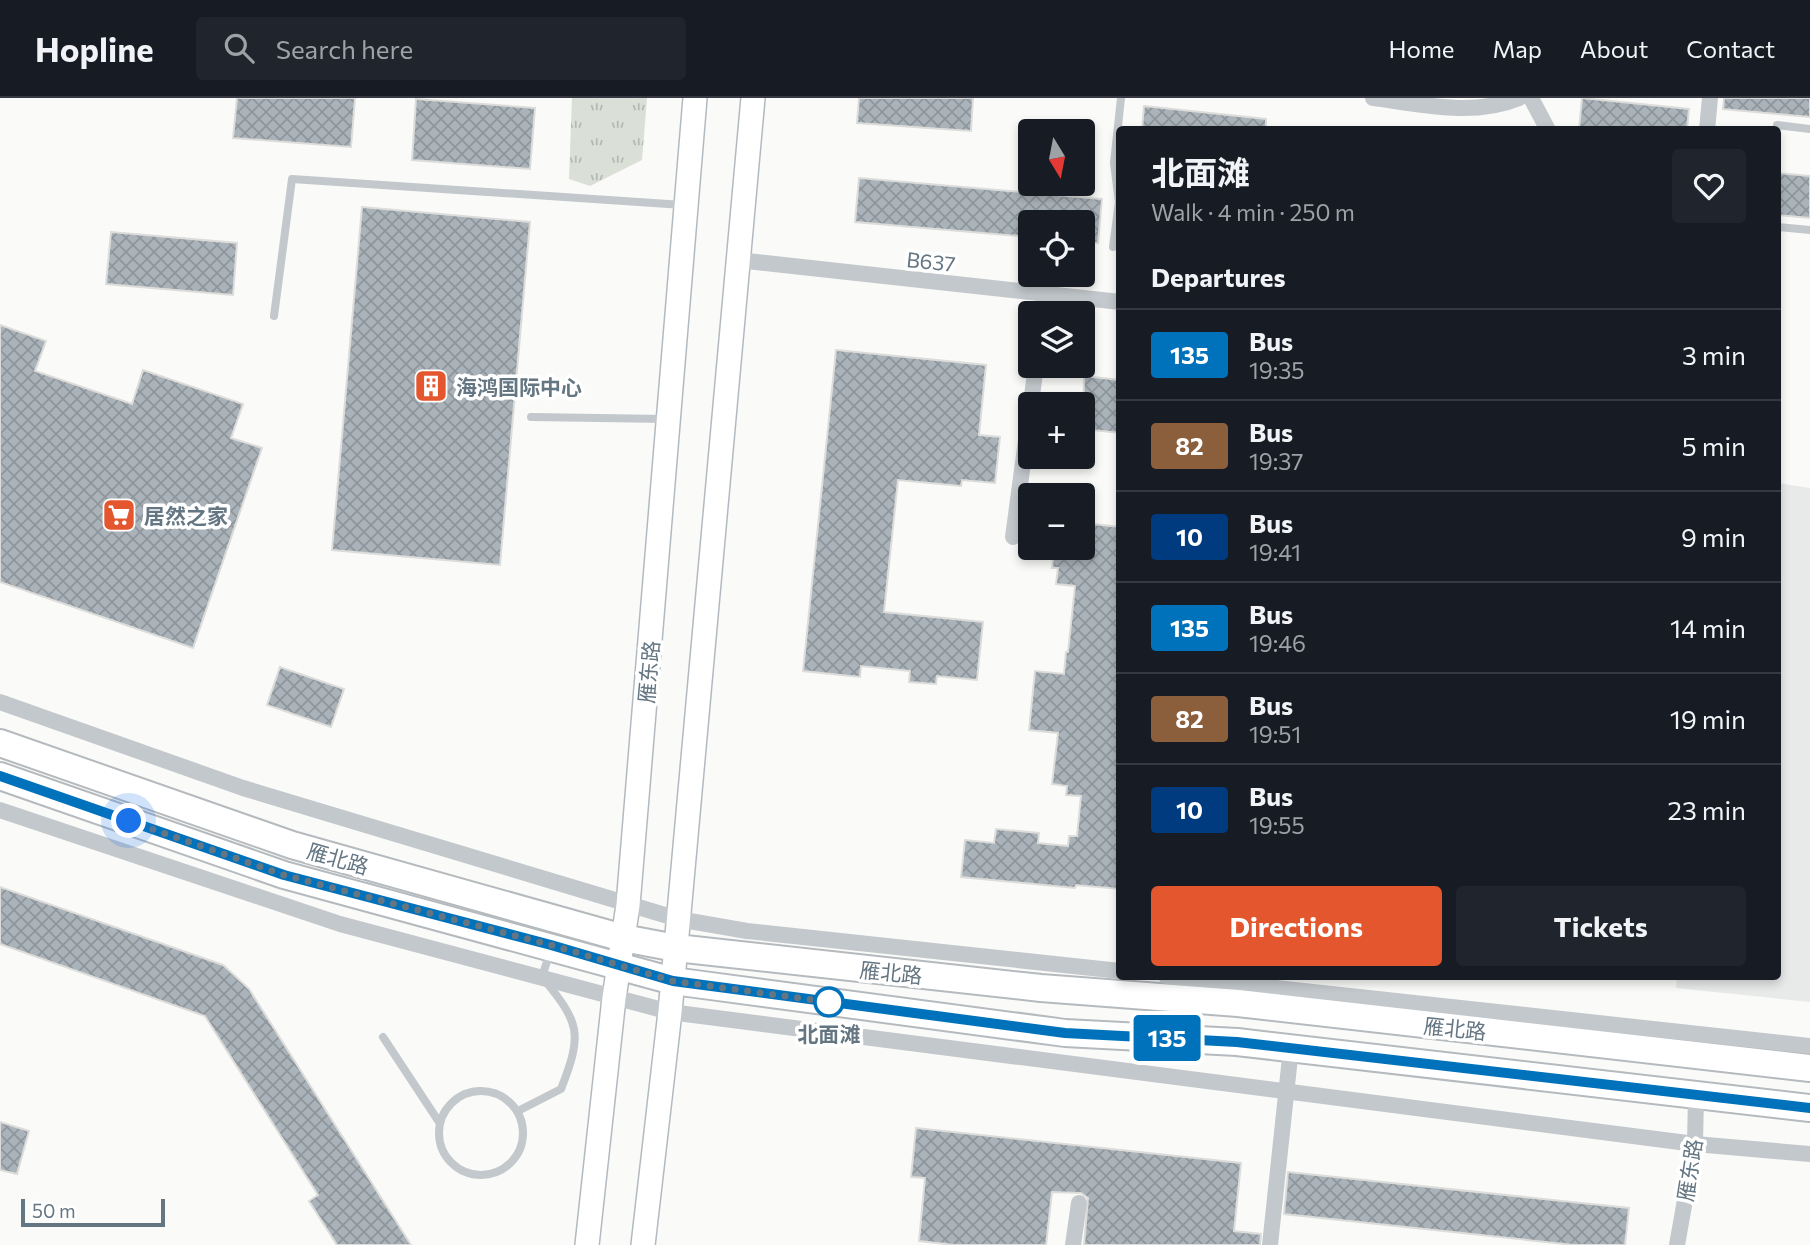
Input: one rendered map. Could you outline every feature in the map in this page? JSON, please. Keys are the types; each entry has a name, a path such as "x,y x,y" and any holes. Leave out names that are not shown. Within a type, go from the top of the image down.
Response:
{"main road":[{"name":"雁东路","path":"587,1245 614,998 628,905 695,98"},
{"path":"643,1245 673,981 752,98"},
{"name":"雁北路","path":"0,743 292,845 623,937 676,948 1041,988 1238,1003 1810,1068"},
{"name":"雁北路","path":"0,776 284,875 551,945 673,981 1065,1033 1237,1042 1810,1108"}],"street":[{"path":"1373,98 1467,109 1504,104 1519,98"},
{"path":"1531,98 1546,126"},
{"path":"1707,126 1710,98"},
{"name":"B637","path":"738,260 1116,302"},
{"path":"1044,301 1045,295"},
{"path":"1013,537 1033,378"},
{"path":"0,702 243,788 678,919 747,931 1116,971"},
{"path":"0,810 340,924 670,1012 1695,1144 1810,1154"},
{"path":"1203,980 1810,1046"},
{"path":"1270,1245 1291,1048"},
{"name":"雁东路","path":"1676,1245 1695,1144 1696,1096"},
{"path":"1073,1245 1079,1203"}],"lane":[{"path":"1119,126 1121,98"},
{"path":"1777,125 1810,129"},
{"path":"274,316 292,179 686,205"},
{"path":"1113,247 1116,224"},
{"path":"1781,226 1810,230"},
{"path":"531,417 668,419"},
{"path":"518,1111 561,1089 576,1051 570,1011 542,977 551,945"},
{"path":"383,1037 439,1122"},
{"path":"468,1092 496,1093 518,1111 523,1138 512,1163 487,1175 460,1170 449,1162 441,1150 439,1122 445,1109 468,1092"}],"shaded area":[{"path":"1781,483 1810,488 1810,1002 1676,988 1677,980 1781,980"}],"green space":[{"path":"572,98 647,98 642,160 590,186 569,179"}],"building":[{"path":"237,98 355,98 351,147 233,138"},
{"path":"859,98 973,98 971,131 857,123"},
{"path":"1582,98 1689,109 1687,126 1579,126"},
{"path":"1724,98 1810,98 1810,117 1723,109"},
{"path":"416,99 535,108 530,169 412,160"},
{"path":"1144,106 1266,119 1266,126 1142,126"},
{"path":"1781,173 1810,176 1810,218 1781,215"},
{"path":"859,178 1018,192 1018,196 1102,199 1098,243 1095,243 1095,210 1018,210 1018,236 855,222"},
{"name":"海鸿国际中心","path":"362,207 530,222 500,565 332,550"},
{"path":"111,232 237,243 233,295 106,284"},
{"name":"居然之家","path":"0,325 46,341 35,371 132,404 143,370 243,404 231,438 262,448 193,648 0,582"},
{"path":"836,350 986,365 979,435 1000,437 995,483 962,480 961,486 898,480 884,612 983,622 977,680 937,676 936,684 909,682 910,671 861,666 860,677 803,671"},
{"path":"1084,378 1116,380 1116,433 1095,430 1095,392 1084,392"},
{"path":"1095,524 1116,527 1116,889 1076,885 1075,888 961,877 965,840 994,843 996,829 1039,833 1038,843 1068,846 1069,836 1077,836 1081,796 1066,795 1067,786 1052,784 1058,733 1029,730 1035,671 1064,674 1068,652 1075,586 1056,584 1058,568 1052,568 1053,560 1095,560"},
{"path":"280,667 344,689 331,727 267,705"},
{"path":"0,887 223,965 249,989 411,1245 337,1245 309,1201 318,1195 205,1016 0,944"},
{"path":"0,1122 29,1131 17,1174 0,1170"},
{"path":"916,1128 1241,1163 1234,1231 1261,1234 1260,1245 1084,1245 1088,1198 1081,1193 1052,1192 1046,1245 955,1245 919,1241 925,1178 911,1177"},
{"path":"1288,1172 1629,1208 1625,1245 1574,1245 1284,1214"}],"bus line":[{"name":"135","path":"0,776 284,875 551,945 673,981 1065,1033 1237,1042 1810,1108"}],"place":[{"name":"海鸿国际中心","path":"431,386"},
{"name":"居然之家","path":"119,515"},
{"name":"北面滩","path":"829,1002"}],"route":[{"path":"129,821 284,875 551,945 673,981 829,1002"}]}
